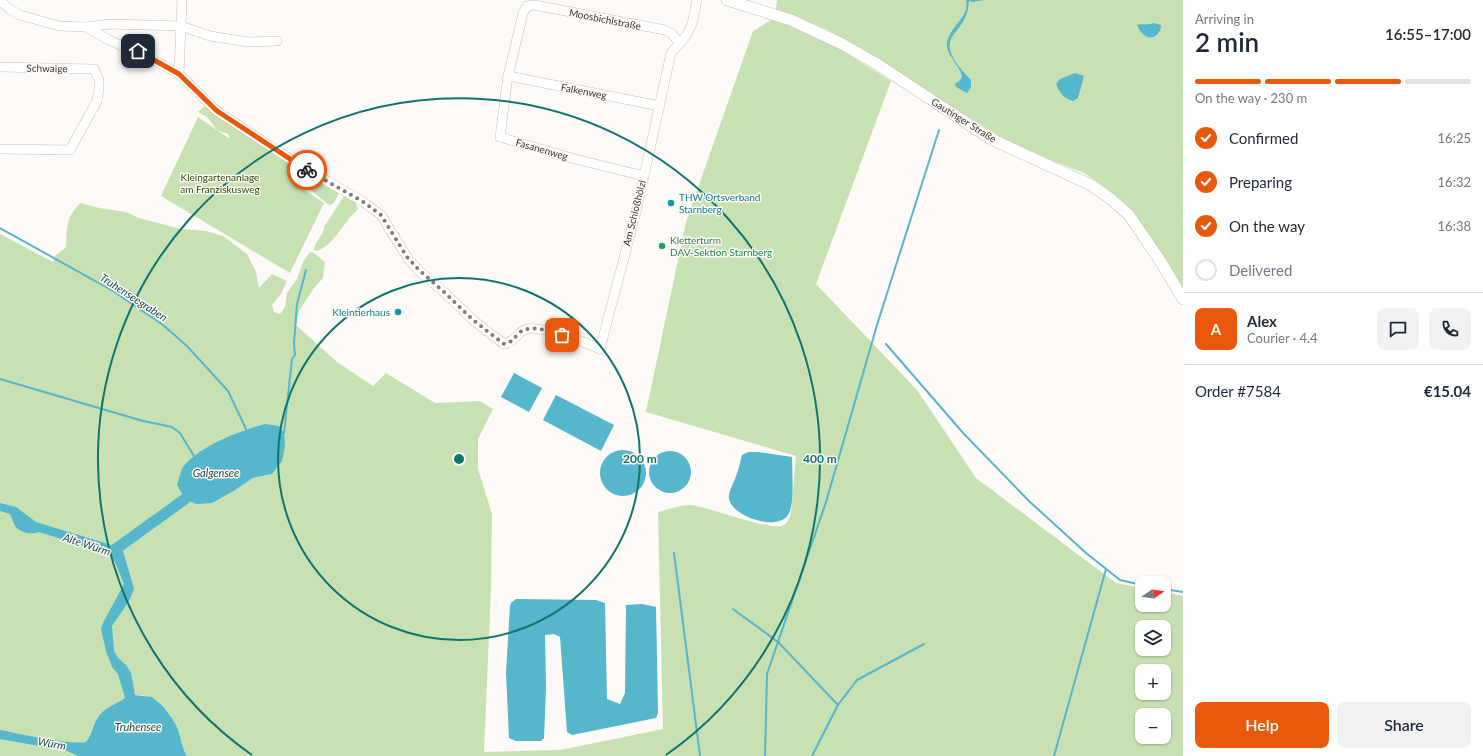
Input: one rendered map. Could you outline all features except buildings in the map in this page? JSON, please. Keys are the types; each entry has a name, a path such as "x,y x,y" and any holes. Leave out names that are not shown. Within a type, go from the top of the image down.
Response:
{"main road":[{"name":"Gautinger Straße","path":"727,0 791,20 837,41 877,64 991,139 1091,184 1129,215 1159,259 1183,299"}],"street":[{"path":"86,27 109,40 138,51 179,74 182,0"},
{"name":"Am Schloßhölzl","path":"179,74 217,111 302,167 362,201 381,215 407,257 419,270 473,320 504,344 511,343 520,332 529,328 575,338 600,348 636,212 671,53 686,36 692,24 697,0"},
{"path":"0,1 20,15 59,26 86,27 110,24 181,26 210,36 248,42 277,42"},
{"name":"Moosbichlstraße","path":"508,76 523,13 527,6 534,5 665,30 672,34 679,43"},
{"name":"Schwaige","path":"0,67 94,69 99,80 97,101 70,150 0,149"},
{"name":"Falkenweg","path":"508,76 660,106"},
{"name":"Fasanenweg","path":"508,76 500,137 644,176"}],"green space":[{"path":"777,0 1183,0 1183,288 1132,211 1102,185 1084,173 1038,155 999,136 849,42 826,29 776,9"},
{"path":"773,19 820,37 891,81 816,284 917,390 976,478 1116,583 1135,587 1135,612 1171,612 1171,593 1183,596 1183,756 187,756 177,728 165,708 152,697 140,695 111,706 99,716 86,742 79,743 79,756 0,756 0,234 53,262 55,256 66,247 68,223 72,213 81,203 99,208 126,212 139,218 181,229 206,231 223,236 247,254 256,272 259,288 272,274 287,281 281,294 272,305 274,312 280,314 285,307 287,293 297,279 304,260 310,252 314,253 325,262 323,278 314,288 299,311 296,325 337,362 373,386 386,373 435,403 480,401 493,409 478,439 478,469 492,514 491,589 484,752 560,750 663,729 658,512 679,506 691,505 767,525 784,525 789,519 791,512 796,456 646,412 686,222 753,31","holes":["246,429 272,474 253,478 212,503 182,469 196,455 220,441"]},
{"name":"Kleingartenanlage am Franziskusweg","path":"205,106 231,121 338,190 336,199 329,205 307,187 297,185 324,203 290,273 161,196 198,117 230,139 228,134 217,130 207,117 198,112"},
{"path":"344,196 355,202 358,208 357,210 331,242 317,251 314,250 324,227"}],"water":[{"path":"966,0 984,0 973,2 969,1 967,13 953,35 950,43 952,55 971,80 971,87 967,93 956,87 955,84 961,79 962,74 950,55 947,47 947,41 953,29 965,12 967,6"},
{"path":"1153,23 1161,25 1161,29 1155,36 1152,37 1146,36 1142,33 1137,25 1140,24"},
{"path":"1075,73 1084,76 1078,98 1073,101 1062,95 1056,84 1060,79"},
{"path":"514,373 542,388 529,412 501,397"},
{"path":"556,395 614,425 601,451 543,420"},
{"name":"Galgensee","path":"265,424 279,426 284,433 285,446 282,461 272,474 253,478 212,503 196,504 185,499 177,485 183,467 190,459 199,452 221,440"},
{"path":"623,450 636,454 642,460 646,473 642,486 636,492 623,496 610,492 604,486 600,473 604,460 610,454"},
{"path":"666,451 674,451 682,454 688,460 691,472 688,484 682,490 674,493 666,493 658,490 652,484 649,476 649,468 652,460 658,454"},
{"path":"748,452 792,457 792,504 788,515 782,520 765,522 756,520 738,511 729,499 730,490 738,471 742,455"},
{"path":"0,503 16,507 36,522 118,547 123,551 134,589 129,601 112,626 114,651 131,673 135,695 152,697 164,707 176,724 187,756 78,756 67,751 0,739 0,730 55,741 77,743 86,742 97,719 102,713 125,698 118,674 112,667 106,651 101,629 124,584 115,562 110,555 87,547 39,532 23,532 15,526 10,514 0,511"},
{"path":"516,599 596,600 605,603 607,699 620,704 625,693 626,605 642,604 656,607 658,713 656,718 572,735 567,732 560,637 554,634 545,635 546,687 544,738 541,741 516,741 509,738 506,673 510,606"}],"waterway":[{"path":"765,756 767,674 826,502 877,325 939,130"},
{"name":"Truhenseegraben","path":"0,228 113,291 163,325 187,346 228,391 246,429"},
{"path":"284,433 292,359 295,355 294,343 297,304 306,270"},
{"path":"886,344 964,434 1029,501 1086,553 1120,580 1135,583"},
{"path":"0,379 143,421 172,427 180,433 194,456"},
{"name":"Alte Würm","path":"113,551 185,499"},
{"path":"674,553 700,756"},
{"path":"1054,756 1106,569"},
{"path":"1171,590 1183,592"},
{"path":"733,609 778,642 838,705"},
{"path":"812,756 838,705 857,680 924,644"}],"way so far":[{"path":"307,170 362,201 381,215 407,257 419,270 473,320 504,344 511,343 520,332 529,328 562,335"}],"place":[{"name":"THW Ortsverband Starnberg","path":"671,203"},
{"name":"Kletterturm DAV-Sektion Starnberg","path":"662,246"},
{"name":"Kleintierhaus","path":"398,312"}],"route":[{"path":"138,51 179,74 217,111 307,170"}],"water label":[{"name":"Truhensee","path":"138,726"},
{"name":"Würm","path":"52,743"}]}
